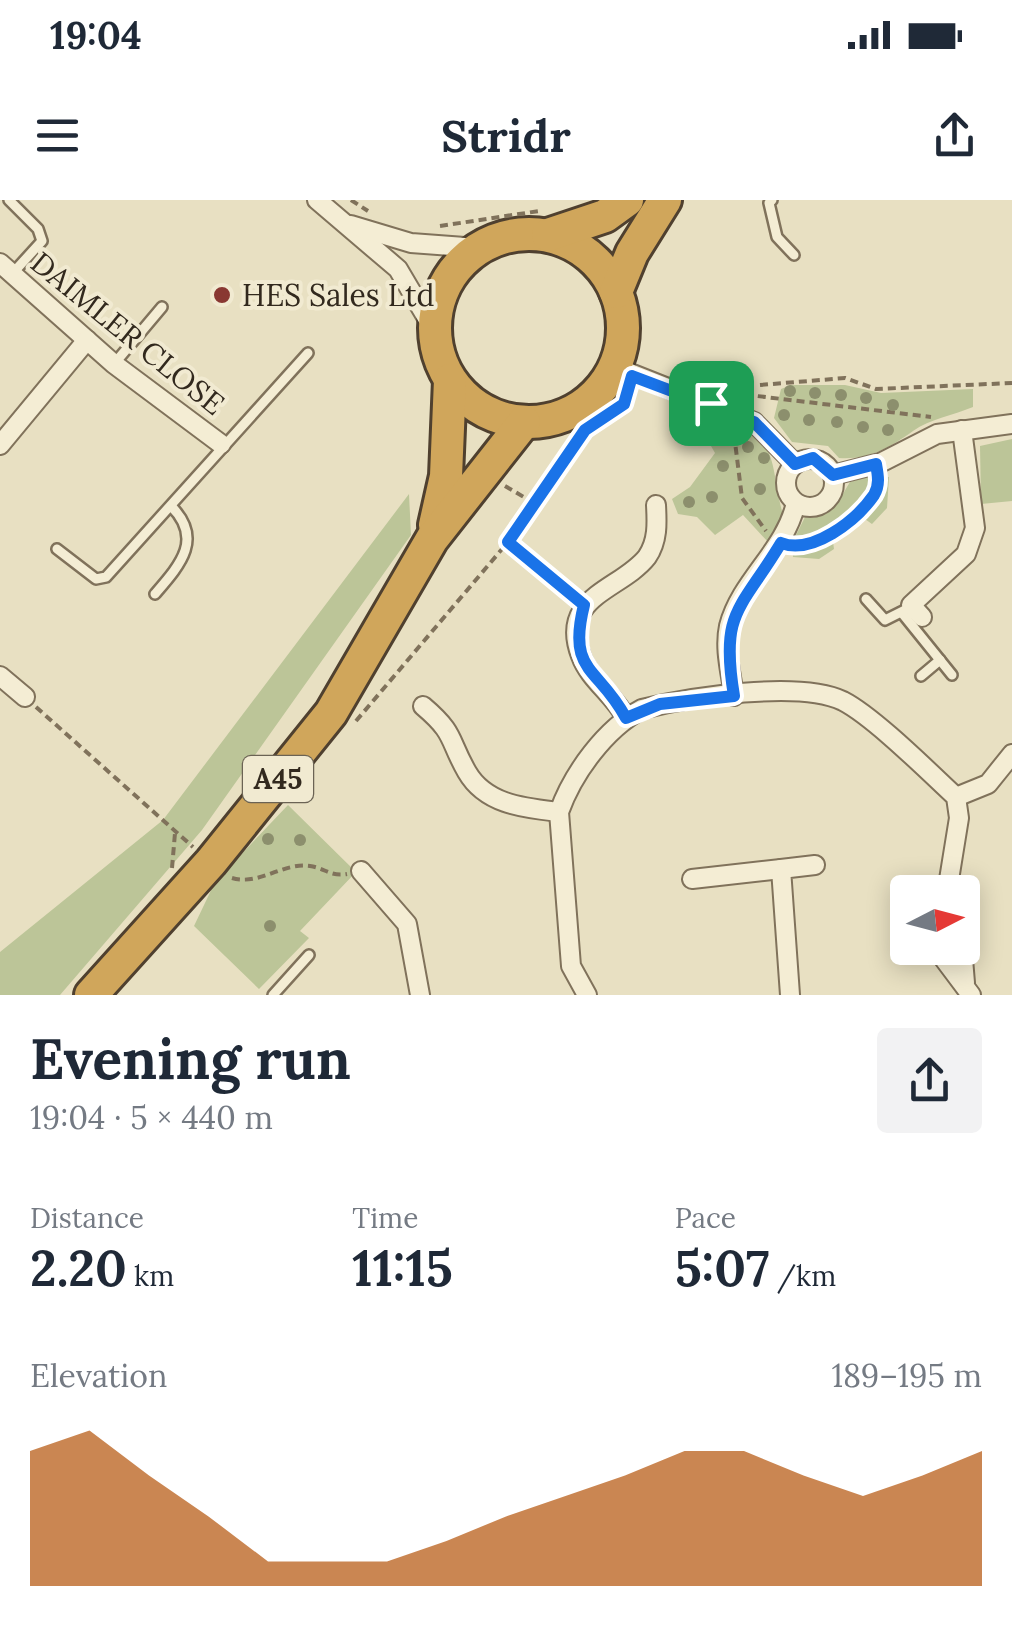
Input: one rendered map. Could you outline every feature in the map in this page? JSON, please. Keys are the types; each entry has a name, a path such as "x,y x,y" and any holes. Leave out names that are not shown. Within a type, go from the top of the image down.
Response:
{"highway":[{"path":"434,330 445,283 478,248 546,223 605,216 626,200"},
{"path":"616,292 632,253 665,200"},
{"path":"450,380 470,402 495,416 524,422 552,420 578,408 623,371 622,317 616,292 588,256 546,223"},
{"name":"A45","path":"432,539 446,476 450,380 434,330"},
{"name":"A45","path":"104,987 331,714 432,539 524,422"}],"street":[{"path":"317,200 398,269 434,330"},
{"path":"346,224 411,243 478,248"},
{"name":"DAIMLER CLOSE","path":"6,268 114,364 221,444"},
{"path":"0,445 87,340"},
{"path":"623,371 754,422 795,464"},
{"path":"833,475 876,464 937,434 1012,424"},
{"path":"912,612 966,554 976,528 962,430"},
{"path":"813,458 833,475 833,492 824,503 812,508 796,503 787,490 786,478 795,464 813,458"},
{"path":"734,696 727,653 728,629 736,609 781,543 796,503"},
{"path":"626,718 603,683 588,672 576,636 584,605 648,556 655,539 656,504"},
{"path":"0,676 25,697"},
{"path":"587,995 571,966 559,812 566,792 590,757 626,718 660,704 822,693 846,702 956,797 959,818 950,875"},
{"path":"423,706 458,744 466,771 483,792 516,807 559,812"},
{"path":"956,797 988,784 1012,754"},
{"path":"692,879 815,865"},
{"path":"781,869 790,995"},
{"path":"360,871 407,924 420,995"},
{"path":"949,965 968,989"}],"lane":[{"path":"6,268 42,241 38,229 9,200"},
{"path":"772,200 769,204 776,237 794,254"},
{"path":"114,364 162,307"},
{"path":"57,549 101,580 308,352"},
{"path":"155,594 187,550 186,524 170,506"},
{"path":"866,599 885,620 912,612 952,675"},
{"path":"921,676 940,660"},
{"path":"274,995 309,955"}],"path":[{"path":"351,200 375,215"},
{"path":"432,227 546,223"},
{"path":"351,727 451,614 508,542 585,430 624,404 623,371"},
{"path":"760,385 845,378 876,389 1012,383"},
{"path":"711,403 718,390 893,416 951,416 962,430"},
{"path":"731,410 742,498 755,521 781,543 813,546 826,538 874,494 879,481 876,464"},
{"path":"481,472 534,503"},
{"path":"508,542 584,605"},
{"path":"25,697 229,877 244,882 310,866 332,877 360,871"},
{"path":"171,875 175,832"}],"green space":[{"path":"791,385 845,385 881,393 973,389 973,407 927,423 878,452 839,458 828,446 792,442 774,418 781,389"},
{"path":"714,415 751,431 768,452 783,515 768,542 743,515 715,535 697,517 678,514 672,499 690,487 715,453 707,439"},
{"path":"1012,439 1012,501 981,504 980,446"},
{"path":"873,475 889,477 887,508 872,524 862,517 833,542 834,549 819,559 793,557 792,543 805,517 828,512 850,482"},
{"path":"409,494 411,535 202,830 60,995 0,995 0,952 163,820"},
{"path":"288,805 356,872 300,931 309,938 259,989 194,926 215,882"}],"place":[{"name":"HES Sales Ltd","path":"222,295"}],"route":[{"path":"632,376 711,403 754,422 795,464 813,458 828,466 833,475 876,464 879,481 862,507 826,538 813,546 792,548 781,543 752,583 728,629 727,653 734,696 660,704 626,718 603,683 588,672 579,654 576,636 584,605 508,542 585,430 624,404 632,376"}]}
